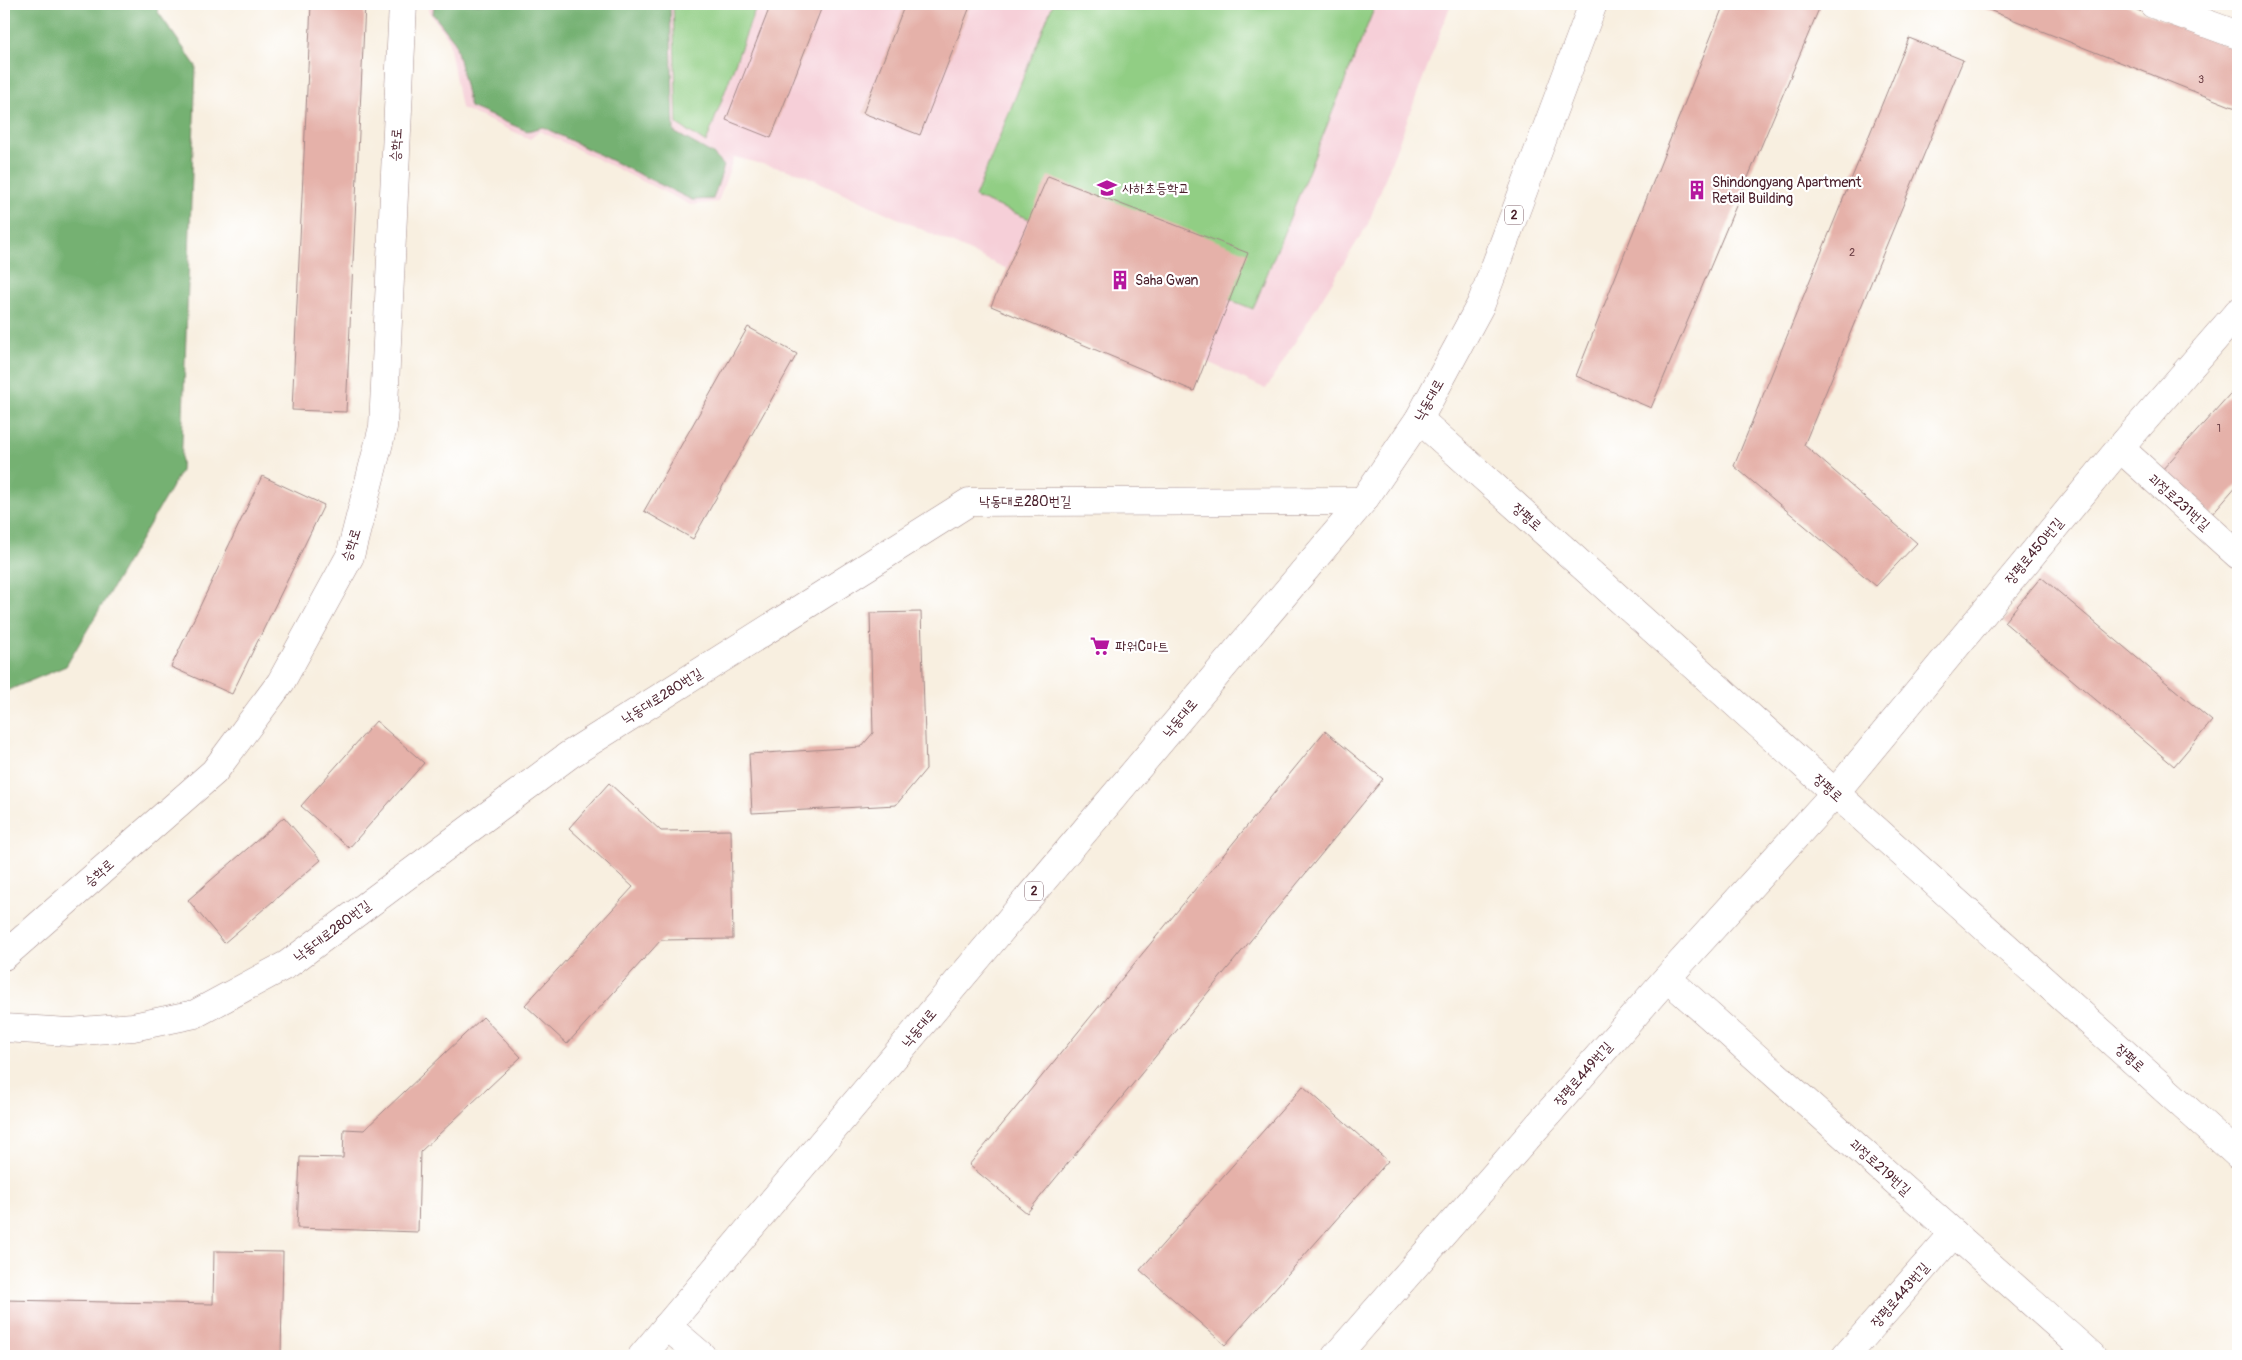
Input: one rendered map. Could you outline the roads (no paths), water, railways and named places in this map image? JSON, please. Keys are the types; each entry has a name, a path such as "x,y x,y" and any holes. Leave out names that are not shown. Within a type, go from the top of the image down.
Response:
{"street":[{"name":"승학로","path":"4,956 214,772 281,682 350,556 383,427 403,4"},
{"name":"낙동대로","path":"642,1356 1363,501 1419,419 1480,304 1592,4"},
{"path":"2153,4 2238,35"},
{"name":"장평로450번길","path":"1834,794 2120,448 2238,312"},
{"name":"장평로","path":"1419,419 1834,794 2238,1155"},
{"name":"괴정로231번길","path":"2120,448 2238,555"},
{"name":"낙동대로280번길","path":"4,1028 69,1032 133,1027 195,1014 288,964 569,755 968,502 1363,501"},
{"name":"장평로449번길","path":"1336,1356 1667,978 1834,794"},
{"name":"괴정로219번길","path":"1667,978 2092,1356"},
{"name":"장평로443번길","path":"1846,1356 1954,1233"},
{"path":"668,1326 702,1356"}],"place":[{"name":"사하초등학교","path":"1107,188"},
{"name":"Shindongyang Apartment Retail Building","path":"1697,190"},
{"name":"Saha Gwan","path":"1120,280"},
{"name":"파워C마트","path":"1100,646"}]}
